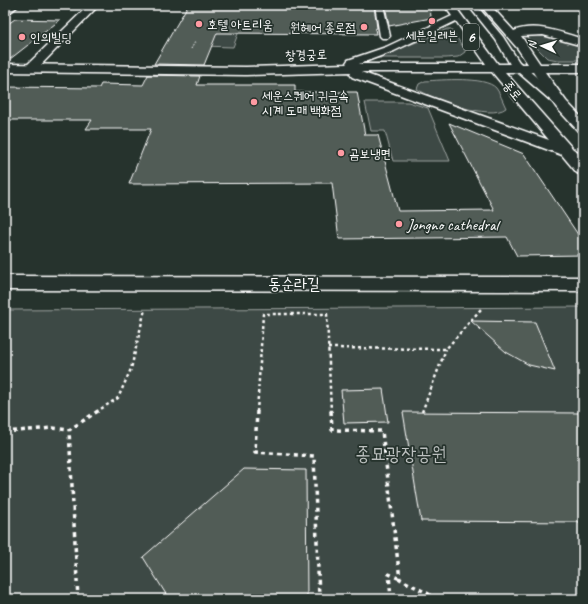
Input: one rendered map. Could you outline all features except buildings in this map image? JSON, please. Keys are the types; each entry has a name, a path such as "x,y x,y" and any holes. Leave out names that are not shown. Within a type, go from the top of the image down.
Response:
{"main road":[{"path":"5,12 14,5"},
{"path":"31,68 94,5"},
{"name":"종로","path":"449,5 495,68 518,105 570,153 583,170"},
{"name":"종로","path":"485,5 522,48 561,104 583,128"},
{"path":"340,68 390,49 457,17"},
{"path":"522,48 516,34 527,31 544,33 583,43"},
{"path":"535,65 583,62"},
{"name":"창경궁로","path":"5,68 246,71 340,68 495,68 535,65 583,68"},
{"path":"340,68 570,153"},
{"path":"454,68 410,76 404,81 405,85 415,93 470,112 500,114"},
{"name":"동순라길","path":"5,283 583,284"}],"lane":[{"path":"379,5 385,36"},
{"path":"472,5 500,38 517,66 561,104"}],"path":[{"path":"577,5 583,10"},
{"path":"422,412 446,349 483,307"},
{"path":"5,432 53,428 69,430 118,398 131,369 145,309"},
{"path":"319,599 314,456 255,452 263,314 327,314 332,430 382,431 400,579"},
{"path":"328,348 446,349"},
{"path":"69,430 77,599"},
{"path":"391,599 389,574 438,599"}],"green space":[{"path":"447,29 451,29 465,50 465,52 458,57 375,58 422,40"},
{"path":"217,31 239,31 233,47 202,46"},
{"path":"529,35 542,35 583,46 583,60 558,60 547,58 527,38"},
{"path":"473,80 490,84 496,88 506,108 488,112 448,103 417,89 419,84 425,81"},
{"path":"365,102 408,102 428,108 450,161 393,161 385,131 371,131"},
{"name":"종묘광장공원","path":"583,307 583,599 5,599 5,310"}],"place":[{"name":"세븐일레븐","path":"432,21"},
{"name":"호텔 아트리움","path":"199,24"},
{"name":"원헤어 종로점","path":"364,27"},
{"name":"인의빌딩","path":"22,37"},
{"name":"세운스퀘어 귀금속 시계 도매 백화점","path":"254,102"},
{"name":"곰보냉면","path":"341,153"},
{"name":"Jongno cathedral","path":"399,224"}]}
